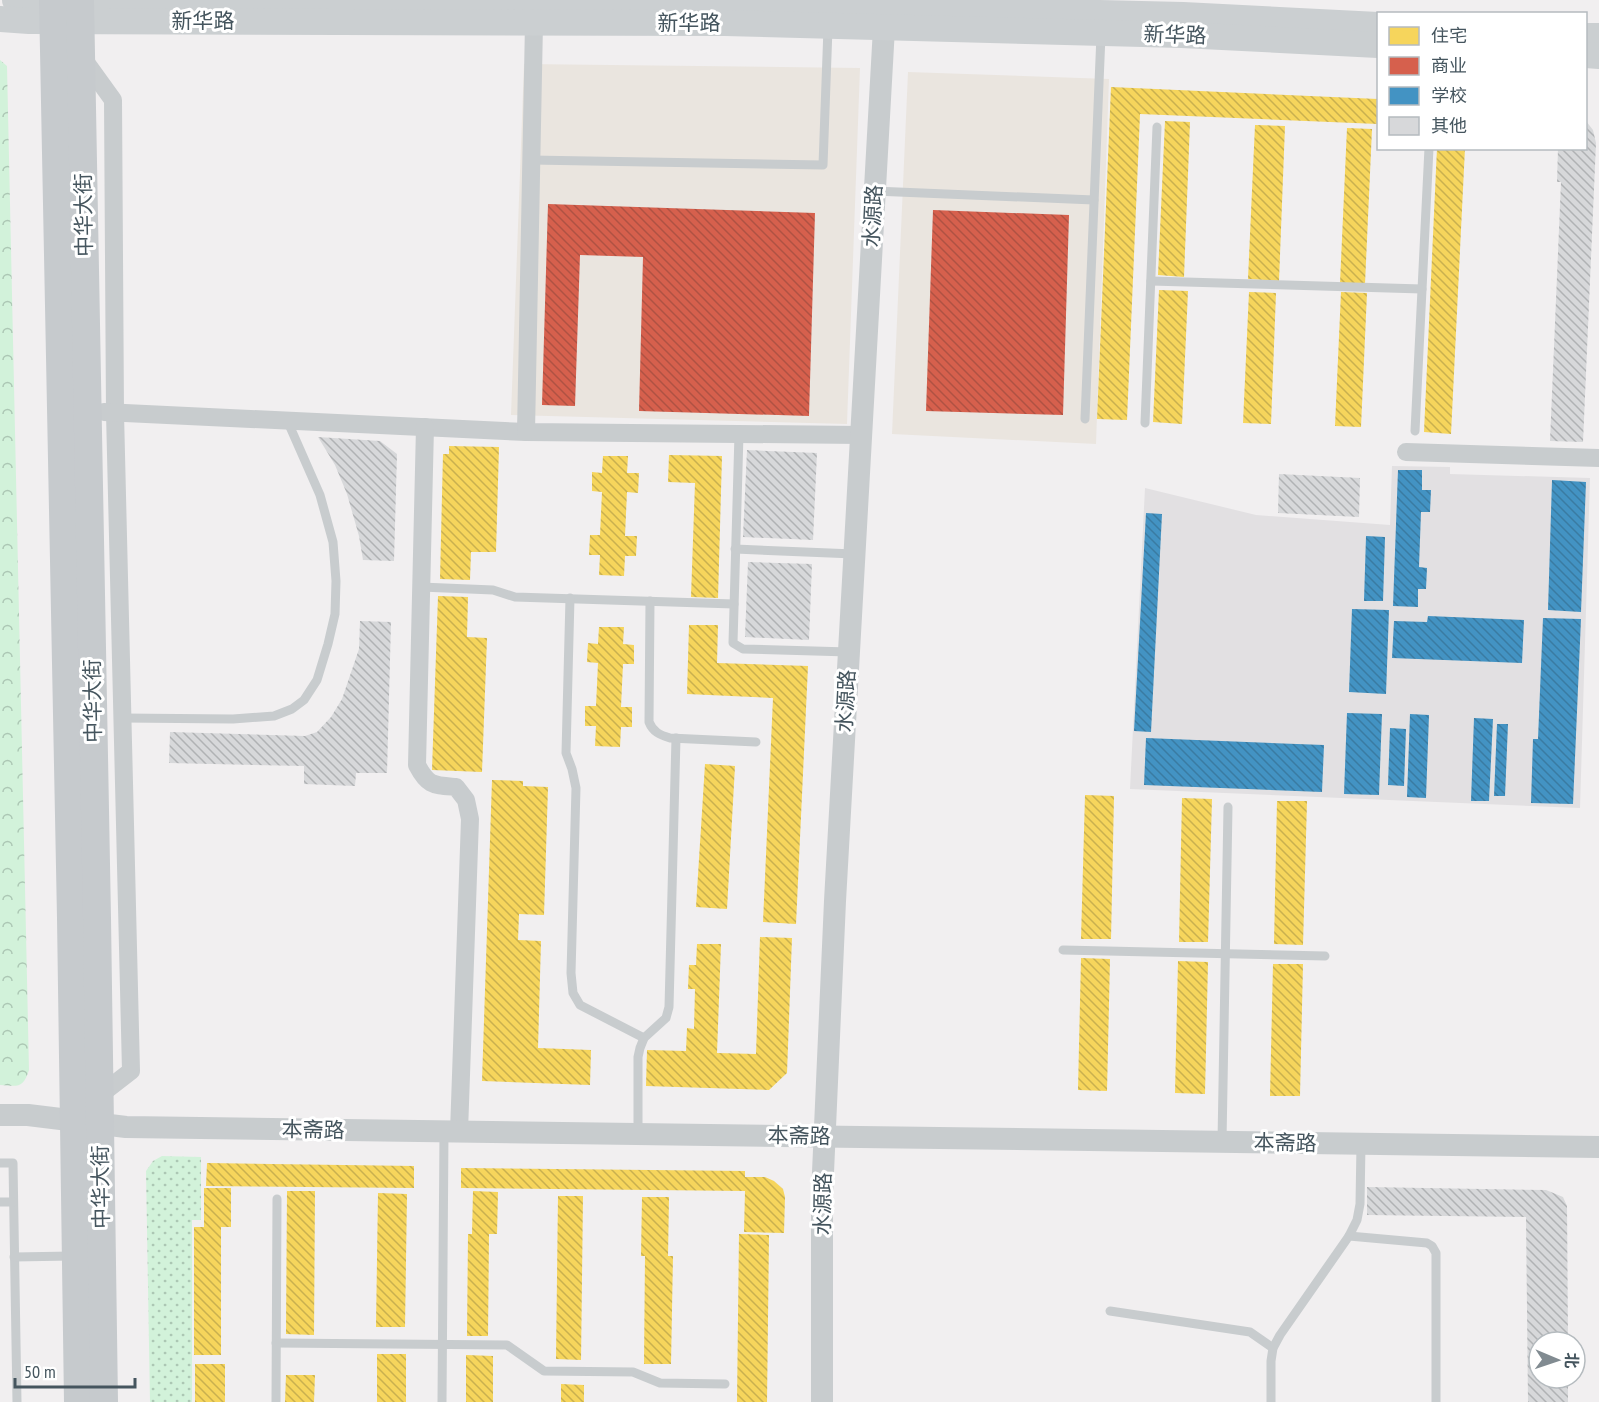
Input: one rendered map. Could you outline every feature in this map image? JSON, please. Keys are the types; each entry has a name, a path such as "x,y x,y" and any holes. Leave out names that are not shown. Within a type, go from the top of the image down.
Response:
{"main road":[{"name":"新华路","path":"15,0 66,7 534,23 725,23 828,26 884,12 1217,8 1377,25"},
{"name":"新华路","path":"0,19 66,7 713,4 884,12 1101,33 1377,45"},
{"name":"中华大街","path":"66,7 81,57 101,411 100,1095 87,1122 76,1256 78,1402"},
{"name":"中华大街","path":"66,7 87,1122 104,1402"}],"street":[{"name":"水源路","path":"822,1402 824,1137 884,12"},
{"path":"526,432 534,23"},
{"path":"100,1095 131,1071 123,718 101,411 526,432 861,435"},
{"path":"425,427 417,765 424,779 435,785 456,787 466,800 470,819 452,1132"},
{"path":"1406,452 1599,458"},
{"name":"本斋路","path":"0,1114 28,1115 126,1127 1599,1147"}],"lane":[{"path":"531,160 822,165 828,26"},
{"path":"1085,419 1101,33"},
{"path":"1145,423 1157,127"},
{"path":"1415,431 1429,150"},
{"path":"874,191 1094,200"},
{"path":"1151,281 1422,290"},
{"path":"123,718 233,719 274,716 292,709 304,700 317,680 335,614 336,581 333,542 321,495 287,420"},
{"path":"739,434 733,643 743,649 849,652"},
{"path":"735,549 854,554"},
{"path":"421,587 493,590 515,597 734,604"},
{"path":"570,598 566,753 573,769 576,788 571,974 573,993 580,1005 644,1038"},
{"path":"650,601 649,722 651,728 659,735 676,738 756,742"},
{"path":"638,1134 640,1048 644,1038 666,1018 669,1008 676,738"},
{"path":"1222,1142 1228,807"},
{"path":"1063,950 1325,956"},
{"path":"442,1402 442,1344 452,1132"},
{"path":"1271,1402 1273,1348 1349,1236 1356,1220 1360,1204 1361,1144"},
{"path":"0,1163 13,1163 17,1402"},
{"path":"276,1402 277,1199"},
{"path":"0,1202 13,1203"},
{"path":"1349,1236 1427,1243 1436,1253 1436,1402"},
{"path":"14,1257 76,1256"},
{"path":"1110,1311 1250,1332 1273,1348"},
{"path":"276,1343 507,1345 544,1371 633,1372 660,1383 725,1384"}],"shaded area":[{"path":"524,64 860,68 847,424 511,415"},
{"path":"908,72 1109,79 1096,444 892,434"},
{"path":"1392,466 1450,467 1450,474 1590,478 1580,808 1130,789 1145,488 1256,515 1390,525"}],"green space":[{"path":"0,60 7,66 29,1070 22,1083 16,1086 0,1085"},
{"path":"162,1156 201,1157 201,1220 192,1220 192,1402 150,1402 146,1171 153,1161"}],"building: 住宅":[{"path":"1111,87 1377,99 1377,124 1140,114 1127,420 1097,419"},
{"path":"1165,121 1190,122 1184,277 1158,275"},
{"path":"1255,125 1285,126 1279,281 1248,279"},
{"path":"1347,128 1372,129 1365,284 1340,283"},
{"path":"1437,150 1465,150 1451,434 1424,432"},
{"path":"1159,290 1188,291 1182,424 1153,422"},
{"path":"1249,292 1276,293 1271,424 1243,423"},
{"path":"1341,292 1367,293 1361,427 1335,426"},
{"path":"449,446 499,447 496,552 471,552 470,580 440,579 443,454 449,454"},
{"path":"669,455 722,456 718,598 691,597 695,483 668,482"},
{"path":"603,456 628,456 627,473 639,473 638,493 627,492 625,536 637,536 636,556 625,556 624,576 599,575 600,555 589,555 590,535 600,535 602,492 592,491 592,472 602,473"},
{"path":"438,596 468,597 467,637 487,638 482,772 432,770"},
{"path":"689,625 718,625 717,663 808,666 796,924 763,922 773,698 687,694"},
{"path":"599,627 624,627 623,644 634,645 634,664 623,664 621,707 632,707 632,727 621,727 620,747 595,746 596,726 585,726 585,706 596,706 598,663 587,662 588,643 598,644"},
{"path":"705,764 735,766 727,909 696,907"},
{"path":"492,780 523,781 523,786 548,787 544,915 519,914 518,940 541,941 538,1048 591,1050 590,1085 482,1081"},
{"path":"1085,795 1114,796 1111,939 1081,939"},
{"path":"1182,798 1212,799 1208,942 1179,942"},
{"path":"1277,801 1307,801 1303,945 1274,944"},
{"path":"760,937 792,938 787,1073 769,1090 646,1086 647,1050 686,1051 687,1028 694,1029 695,989 688,989 689,965 696,965 697,944 721,944 717,1053 756,1054"},
{"path":"1081,958 1110,959 1107,1091 1078,1090"},
{"path":"1178,961 1208,962 1205,1094 1175,1093"},
{"path":"1273,964 1303,964 1300,1096 1270,1096"},
{"path":"207,1163 414,1166 414,1188 206,1186"},
{"path":"461,1168 745,1171 745,1177 765,1177 783,1189 785,1197 784,1233 744,1232 745,1191 461,1188"},
{"path":"204,1188 231,1188 231,1227 221,1227 221,1355 194,1355 194,1227 204,1227"},
{"path":"287,1191 315,1191 314,1335 286,1334"},
{"path":"473,1191 498,1192 497,1234 489,1234 488,1336 467,1336 468,1234 472,1234"},
{"path":"378,1193 407,1194 405,1327 376,1327"},
{"path":"558,1196 583,1196 581,1360 556,1359"},
{"path":"642,1197 669,1197 668,1256 673,1256 671,1364 644,1364 645,1256 641,1256"},
{"path":"739,1234 769,1235 767,1402 737,1402"},
{"path":"377,1354 406,1354 406,1402 377,1402"},
{"path":"466,1355 493,1356 493,1402 466,1402"},
{"path":"195,1364 225,1364 225,1402 195,1402"},
{"path":"286,1375 315,1375 314,1402 285,1402"},
{"path":"561,1384 584,1385 584,1402 561,1402"}],"building: 商业":[{"path":"548,204 815,213 809,416 639,411 643,257 580,255 575,406 542,405"},
{"path":"933,210 1069,215 1063,415 926,411"}],"building: 学校":[{"path":"1398,470 1422,470 1422,490 1431,490 1430,512 1421,512 1419,567 1427,568 1426,589 1418,589 1418,607 1393,606"},
{"path":"1552,480 1586,482 1581,612 1548,610"},
{"path":"1146,513 1162,514 1151,732 1134,731"},
{"path":"1366,536 1385,537 1383,601 1364,601"},
{"path":"1352,609 1389,610 1386,694 1349,692"},
{"path":"1428,616 1524,620 1522,663 1392,658 1394,621 1427,622"},
{"path":"1543,618 1581,619 1573,804 1531,803 1533,739 1538,739"},
{"path":"1347,713 1382,714 1379,795 1344,794"},
{"path":"1410,714 1429,715 1426,798 1407,797"},
{"path":"1474,718 1493,719 1489,801 1471,801"},
{"path":"1497,724 1508,724 1505,796 1494,796"},
{"path":"1390,728 1406,729 1404,786 1388,785"},
{"path":"1146,738 1324,745 1322,792 1144,785"}],"building: 其他":[{"path":"1587,122 1593,130 1596,143 1583,442 1550,441 1561,182 1557,182 1558,150 1587,150"},
{"path":"318,437 380,441 397,454 394,561 363,560 347,494 335,465"},
{"path":"747,450 817,453 813,540 743,537"},
{"path":"1279,474 1360,478 1359,517 1278,513"},
{"path":"748,562 812,564 809,640 745,637"},
{"path":"360,621 391,622 387,773 356,773 355,786 304,784 304,766 169,763 170,732 305,736 317,732 331,717 342,699 359,649"},
{"path":"1367,1187 1546,1190 1563,1197 1567,1206 1568,1330 1527,1330 1526,1217 1367,1215"},
{"path":"1528,1390 1568,1390 1568,1402 1528,1402"}]}
